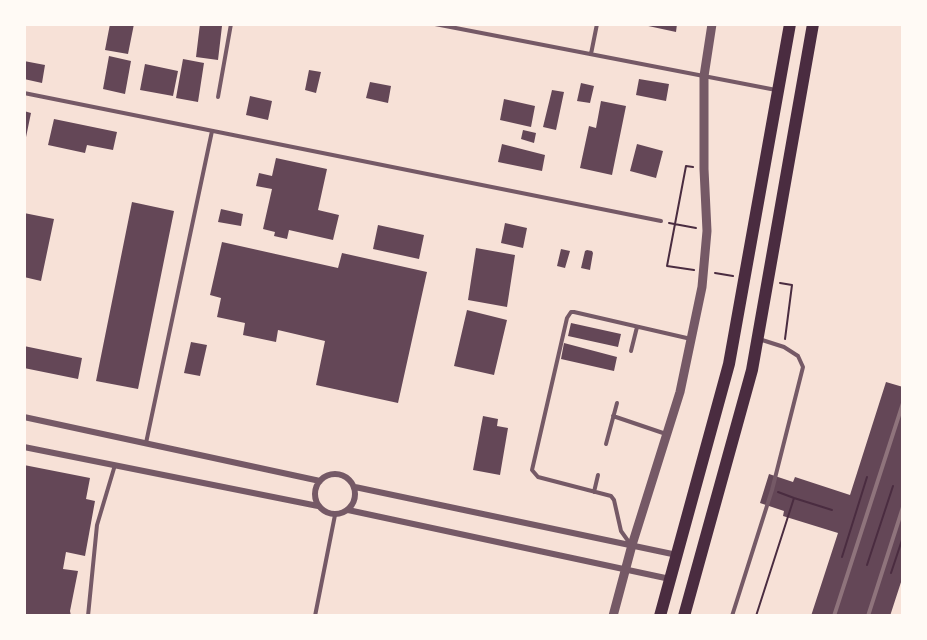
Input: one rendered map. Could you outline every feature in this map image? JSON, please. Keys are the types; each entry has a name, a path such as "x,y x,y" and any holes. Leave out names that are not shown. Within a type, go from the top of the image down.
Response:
{"main road":[{"path":"660,616 729,364 790,24"},
{"path":"684,616 752,370 813,24"}],"street":[{"path":"613,616 632,545 680,392 702,287 707,231 704,76 712,24"},
{"path":"24,417 320,481"},
{"path":"24,447 318,506 334,515 348,510 670,579"},
{"path":"318,506 315,493 320,481 332,474 339,474 355,487 677,555"},
{"path":"348,510 355,501 355,487"}],"lane":[{"path":"218,97 231,24"},
{"path":"435,24 779,91"},
{"path":"591,54 597,24"},
{"path":"24,93 661,221"},
{"path":"146,443 212,131"},
{"path":"632,545 621,531 613,498 538,477 532,470 567,318 571,312 574,312 691,340"},
{"path":"631,351 637,327"},
{"path":"732,616 772,490 802,367 798,356 784,348 758,339"},
{"path":"606,444 617,403"},
{"path":"613,416 667,434"},
{"path":"88,616 97,525 115,465"},
{"path":"594,492 598,475"},
{"path":"315,616 334,515"}],"path":[{"path":"678,204 686,166"},
{"path":"661,221 707,231"},
{"path":"786,330 792,285"},
{"path":"842,556 867,477"},
{"path":"867,565 893,486"},
{"path":"772,490 832,510"},
{"path":"756,616 794,498"},
{"path":"891,573 903,537"}],"building":[{"path":"110,24 134,24 128,54 105,50"},
{"path":"200,24 222,26 218,60 196,57"},
{"path":"639,24 677,24 676,32"},
{"path":"109,56 131,61 125,94 103,89"},
{"path":"183,59 204,63 198,102 176,98"},
{"path":"24,61 45,65 42,83 24,79"},
{"path":"145,64 178,71 173,96 140,90"},
{"path":"309,70 321,72 316,93 305,90"},
{"path":"639,79 669,84 666,101 636,95"},
{"path":"370,82 391,86 388,103 366,98"},
{"path":"581,83 594,86 590,103 577,101"},
{"path":"552,90 564,92 556,130 543,127"},
{"path":"250,96 272,101 268,120 246,115"},
{"path":"504,99 535,106 531,127 500,120"},
{"path":"601,101 626,106 612,175 580,168 589,126 596,128"},
{"path":"24,111 31,113 25,142 24,142"},
{"path":"54,119 117,132 113,150 87,145 85,153 48,145"},
{"path":"523,130 536,133 534,143 521,139"},
{"path":"502,144 545,155 542,171 498,162"},
{"path":"637,144 663,151 656,178 630,171"},
{"path":"276,158 327,169 318,210 339,215 333,240 289,230 287,239 274,236 275,232 263,229 272,189 256,186 259,173 272,176"},
{"path":"132,202 174,211 138,389 96,381"},
{"path":"221,209 243,214 241,226 218,222"},
{"path":"24,213 54,219 41,281 24,277"},
{"path":"505,223 527,228 523,248 501,243"},
{"path":"378,225 424,235 419,259 373,249"},
{"path":"222,242 338,268 342,253 427,272 398,403 316,385 325,341 278,330 276,342 243,335 245,323 217,317 221,298 210,295"},
{"path":"476,248 515,255 507,307 468,300"},
{"path":"561,249 570,251 565,268 557,266"},
{"path":"587,250 593,253 590,270 581,268"},
{"path":"467,310 507,320 494,375 454,366"},
{"path":"571,323 621,334 618,347 568,336"},
{"path":"191,342 207,345 200,376 184,373"},
{"path":"564,343 617,357 614,371 561,359"},
{"path":"24,346 82,358 78,379 24,368"},
{"path":"886,382 903,387 903,576 890,616 811,616 838,533 783,516 784,511 760,503 769,474 793,482 795,477 850,495"},
{"path":"483,416 498,419 497,426 508,428 500,475 473,470"},
{"path":"24,465 90,478 86,499 95,501 85,556 66,552 63,569 78,571 71,616 24,616"}],"railway":[{"path":"834,616 903,403"},
{"path":"868,616 903,507"}]}
